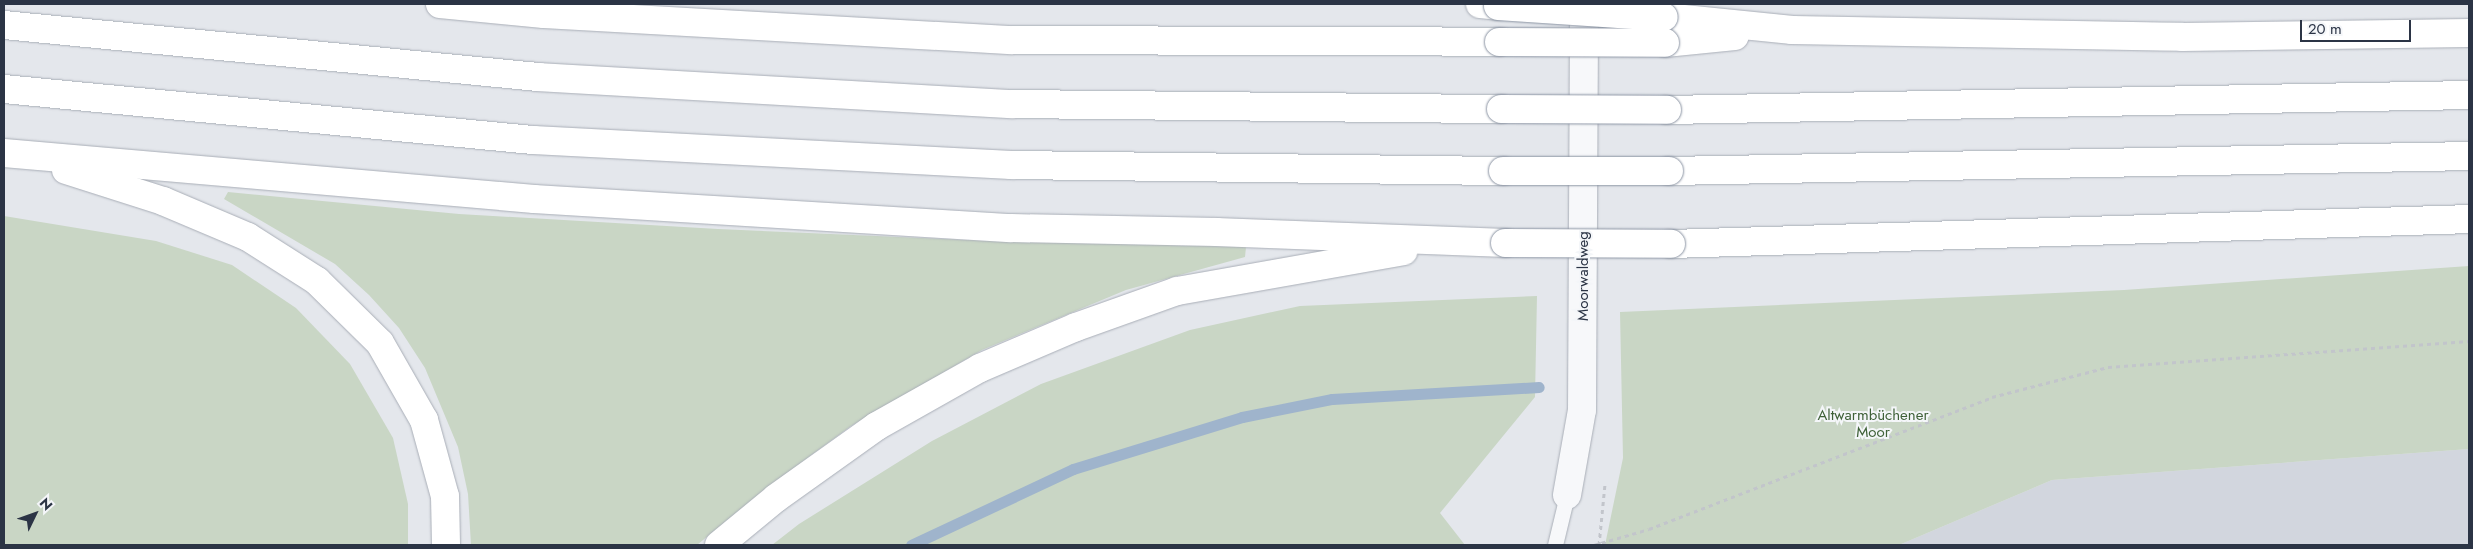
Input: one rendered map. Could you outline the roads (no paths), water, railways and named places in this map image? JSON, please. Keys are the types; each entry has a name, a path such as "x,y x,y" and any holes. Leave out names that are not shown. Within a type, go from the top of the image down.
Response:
{"highway":[{"path":"440,4 544,14 1012,40 1499,42 1664,30 1792,30 2182,37 2469,32"},
{"path":"1489,5 1664,30"},
{"path":"4,25 538,77 1011,104 1667,110 2469,95"},
{"path":"4,89 543,140 1011,165 1503,171 1669,171 2469,156"},
{"path":"10,154 534,199 1011,228 1217,232 1461,242 1671,244 2469,219"},
{"path":"10,154 163,201 248,237 317,281 380,343 424,420 445,496 446,545"},
{"path":"719,545 776,498 877,426 980,368 1076,327 1177,291 1461,242"}],"street":[{"name":"Moorwaldweg","path":"1567,495 1582,410 1584,4"}],"lane":[{"name":"Moorwaldweg","path":"1555,545 1567,495"}],"waterway":[{"path":"911,545 1073,469 1242,417 1332,399 1539,387"}],"park label":[{"name":"Altwarmbüchener Moor","path":"1873,424"}]}
